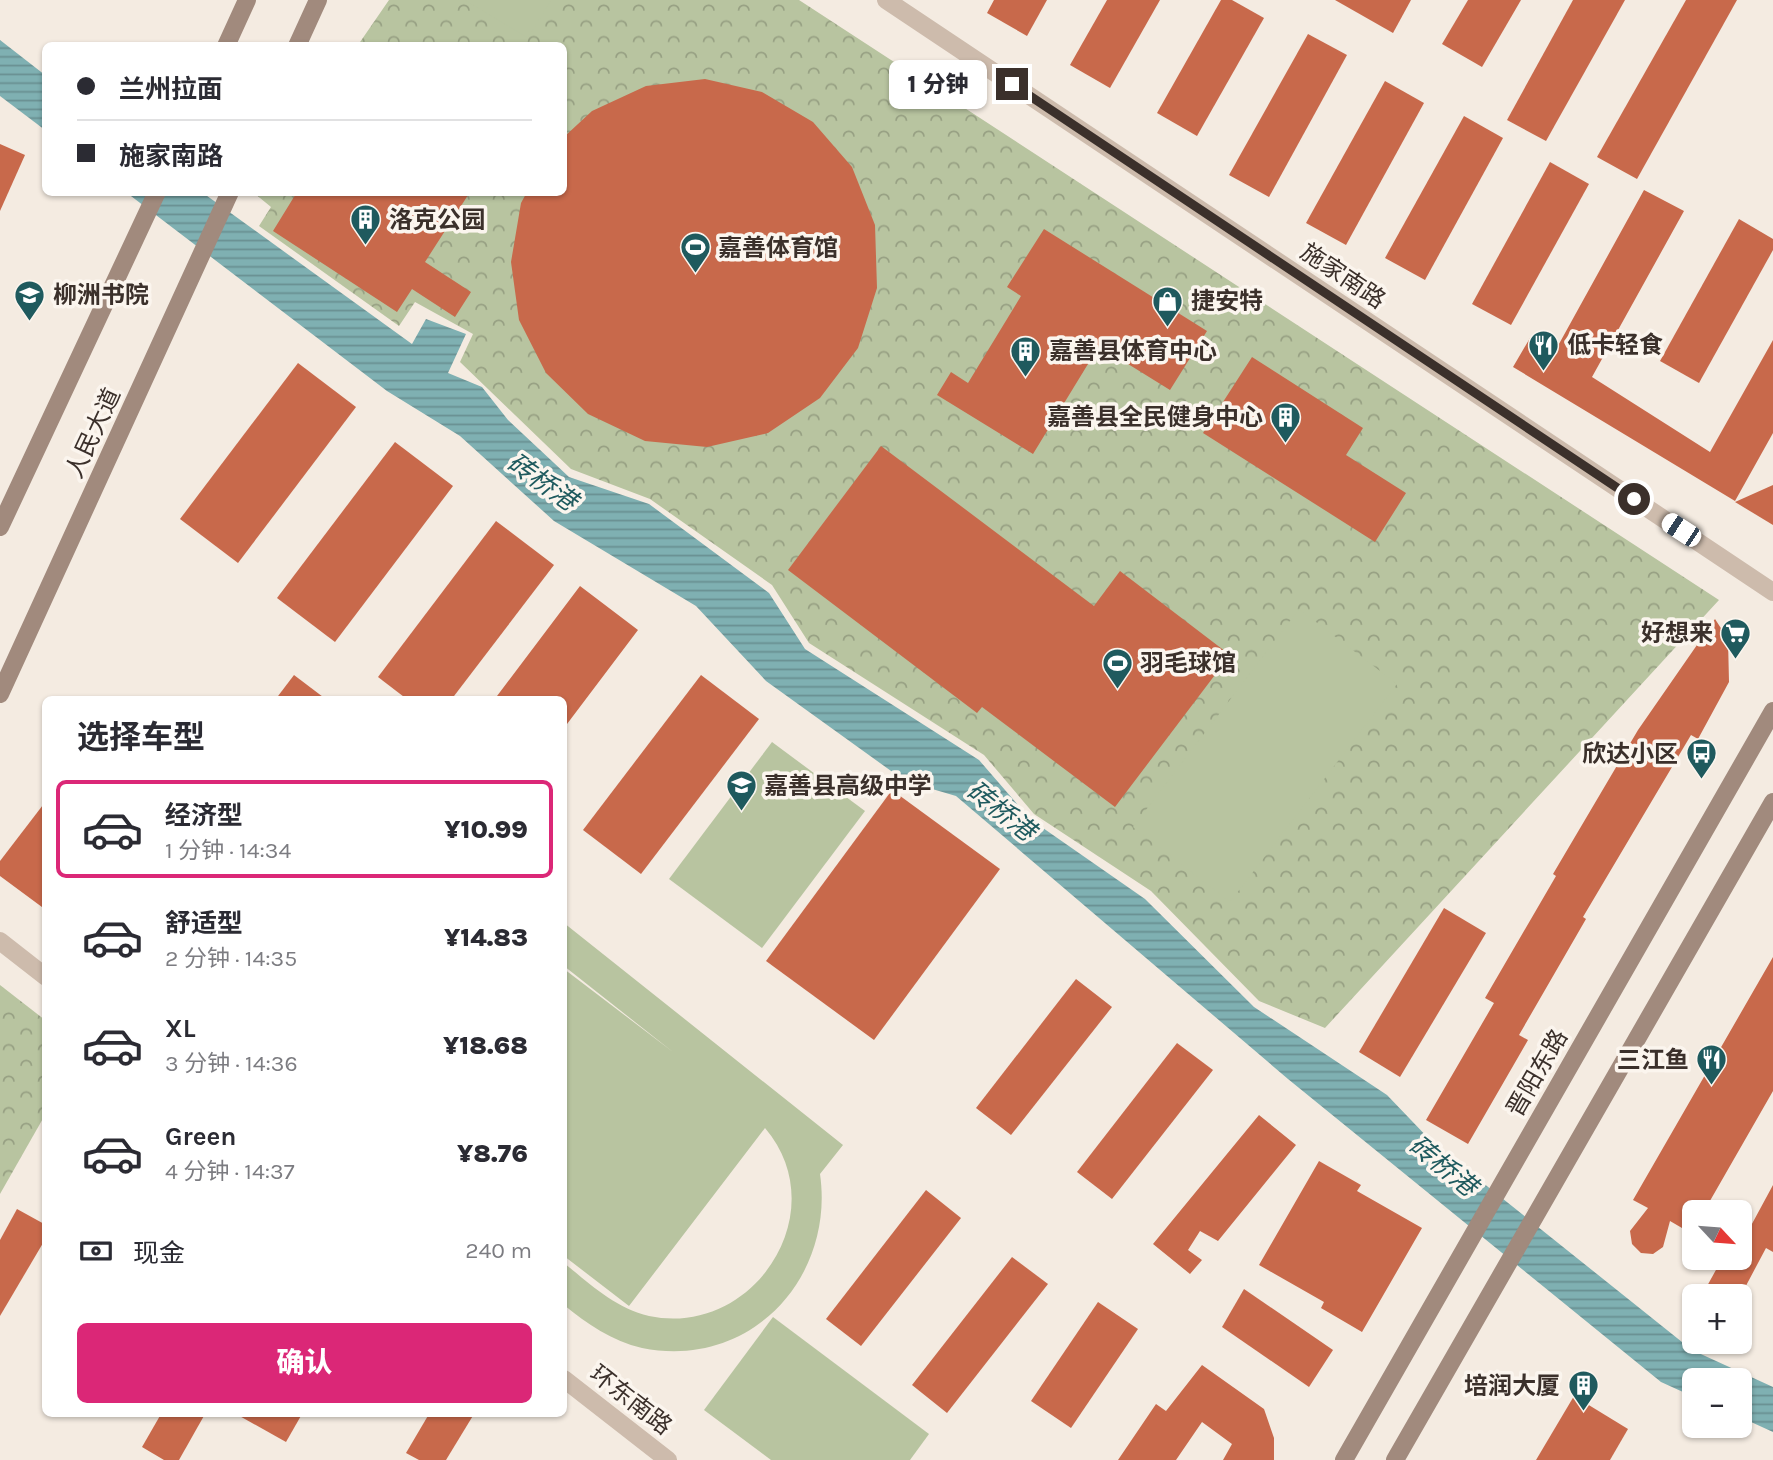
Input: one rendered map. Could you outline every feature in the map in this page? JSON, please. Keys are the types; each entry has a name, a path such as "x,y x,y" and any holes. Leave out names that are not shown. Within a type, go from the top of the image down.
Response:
{"main road":[{"path":"228,42 247,0"},
{"path":"299,42 318,0"},
{"name":"人民大道","path":"0,527 155,196"},
{"name":"人民大道","path":"0,694 227,196"},
{"name":"晋阳东路","path":"1344,1460 1773,711"},
{"path":"1395,1460 1773,802"}],"street":[{"name":"施家南路","path":"886,0 1773,592"},
{"path":"0,941 42,974"},
{"name":"环东南路","path":"567,1381 668,1460"}],"green space":[{"path":"389,0 799,0 1719,600 1325,1028 1259,1001 1151,891 1034,814 984,755 809,643 772,585 650,499 571,469 460,362 473,334 415,302 399,326 259,226 271,207 258,196 567,196 567,42 360,42"},
{"path":"465,0 551,0 528,38"},
{"path":"1299,609 1397,684 1230,902 1133,827"},
{"path":"772,742 865,811 762,948 669,879"},
{"path":"567,925 843,1145 820,1174 821,1212 814,1248 799,1281 777,1308 750,1330 717,1345 681,1351 642,1348 620,1341 582,1319 567,1307 567,1265 614,1301 649,1316 687,1318 721,1308 751,1288 773,1261 787,1230 792,1195 785,1161 765,1128 629,1306 567,1258 567,971 673,1052 567,968"},
{"path":"0,985 42,1018 42,1120 0,1194"},
{"path":"773,1317 929,1434 910,1460 771,1460 704,1410"}],"water":[{"path":"0,40 42,73 42,128 0,96"},
{"name":"砖桥港","path":"131,196 207,196 412,344 426,319 466,334 448,373 482,387 508,420 569,477 649,504 769,593 805,649 979,760 1030,819 1145,899 1254,1007 1387,1095 1433,1143 1682,1342 1682,1354 1701,1354 1731,1368 1682,1368 1682,1392 1661,1382 1288,1079 956,796 905,781 766,681 696,606 554,521 460,436 387,391"},
{"path":"1752,1377 1773,1387 1773,1432 1752,1422"}],"building":[{"path":"994,0 1047,0 1027,36 987,13"},
{"path":"1107,0 1160,0 1110,88 1070,65"},
{"path":"1221,0 1232,0 1264,18 1197,136 1157,113"},
{"path":"1335,0 1411,0 1393,33"},
{"path":"1468,0 1521,0 1482,67 1442,44"},
{"path":"1573,0 1625,0 1546,141 1507,120"},
{"path":"1686,0 1737,0 1637,179 1597,157"},
{"path":"1308,34 1347,55 1269,197 1229,175"},
{"name":"嘉善体育馆","path":"705,79 762,92 813,122 852,167 875,225 877,288 858,348 820,398 768,433 707,447 645,441 588,414 546,373 519,320 511,262 521,203 525,196 567,196 567,134 592,111 646,86"},
{"path":"1385,81 1424,103 1346,245 1306,223"},
{"path":"1464,116 1503,138 1425,280 1385,258"},
{"path":"0,144 25,155 0,211"},
{"path":"1550,162 1589,184 1511,325 1472,304"},
{"path":"1644,190 1684,211 1592,377 1710,452 1773,340 1773,433 1735,501 1513,367 1530,338 1554,353"},
{"name":"洛克公园","path":"295,196 467,196 425,262 471,292 455,317 412,289 397,312 273,231"},
{"path":"1739,219 1773,239 1773,250 1699,383 1660,361"},
{"path":"1044,229 1207,331 1170,390 1099,346 1033,454 937,395 951,372 968,383 1021,296 1007,287"},
{"name":"嘉善县全民健身中心","path":"1252,357 1363,428 1346,455 1406,493 1375,542 1203,433"},
{"path":"298,363 356,407 238,563 180,519"},
{"path":"395,442 453,486 335,642 277,598"},
{"path":"881,446 1094,606 1120,571 1230,655 1115,807 982,707 977,713 788,570"},
{"path":"1773,485 1773,525 1735,502"},
{"path":"496,521 554,565 454,696 403,696 378,677"},
{"path":"580,586 638,630 567,724 567,696 497,696"},
{"path":"1715,619 1728,639 1729,682 1698,739 1691,735 1583,917 1586,919 1519,1035 1528,1040 1468,1144 1426,1120 1494,1003 1485,998 1556,876 1553,874 1638,730"},
{"path":"294,675 322,696 278,696"},
{"path":"701,675 759,719 641,874 583,830"},
{"path":"892,790 1000,869 874,1040 766,961"},
{"path":"42,806 42,907 0,876 0,861"},
{"path":"1444,908 1486,933 1400,1077 1359,1052"},
{"path":"1773,957 1773,1091 1710,1200 1682,1200 1682,1228 1670,1221 1663,1247 1653,1254 1641,1253 1632,1244 1630,1231 1648,1208 1633,1200"},
{"path":"1076,979 1112,1007 1011,1135 976,1108"},
{"path":"1177,1043 1213,1070 1112,1199 1077,1172"},
{"path":"1259,1115 1296,1145 1218,1241 1200,1231 1188,1250 1202,1260 1190,1274 1153,1244"},
{"path":"1319,1161 1361,1185 1357,1191 1422,1228 1362,1332 1321,1308 1324,1302 1259,1265"},
{"path":"1773,1185 1773,1252 1766,1248 1747,1284 1708,1284 1716,1270 1752,1270 1752,1224"},
{"path":"926,1190 961,1218 861,1346 826,1319"},
{"path":"17,1209 42,1223 42,1245 0,1316 0,1240"},
{"path":"1012,1257 1048,1284 947,1413 912,1385"},
{"path":"1244,1289 1333,1350 1309,1387 1222,1327"},
{"path":"1098,1302 1138,1329 1071,1428 1031,1401"},
{"path":"1202,1365 1264,1409 1274,1438 1274,1460 1223,1460 1232,1444 1202,1422 1176,1460 1118,1460 1156,1404 1166,1411"},
{"name":"培润大厦","path":"1574,1396 1628,1429 1610,1460 1536,1460"},
{"path":"159,1417 203,1417 179,1460 164,1460 142,1447"},
{"path":"241,1417 300,1417 286,1442"},
{"path":"427,1417 472,1417 446,1460 419,1460 406,1453"}],"place":[{"name":"洛克公园","path":"366,247"},
{"name":"嘉善体育馆","path":"695,275"},
{"name":"柳洲书院","path":"30,322"},
{"name":"捷安特","path":"1168,328"},
{"name":"低卡轻食","path":"1544,372"},
{"name":"嘉善县体育中心","path":"1026,378"},
{"name":"嘉善县全民健身中心","path":"1286,444"},
{"name":"好想来","path":"1736,660"},
{"name":"羽毛球馆","path":"1117,690"},
{"name":"欣达小区","path":"1701,781"},
{"name":"嘉善县高级中学","path":"741,813"},
{"name":"三江鱼","path":"1712,1087"},
{"name":"培润大厦","path":"1583,1413"}],"route":[{"path":"1012,84 1634,499"}]}
